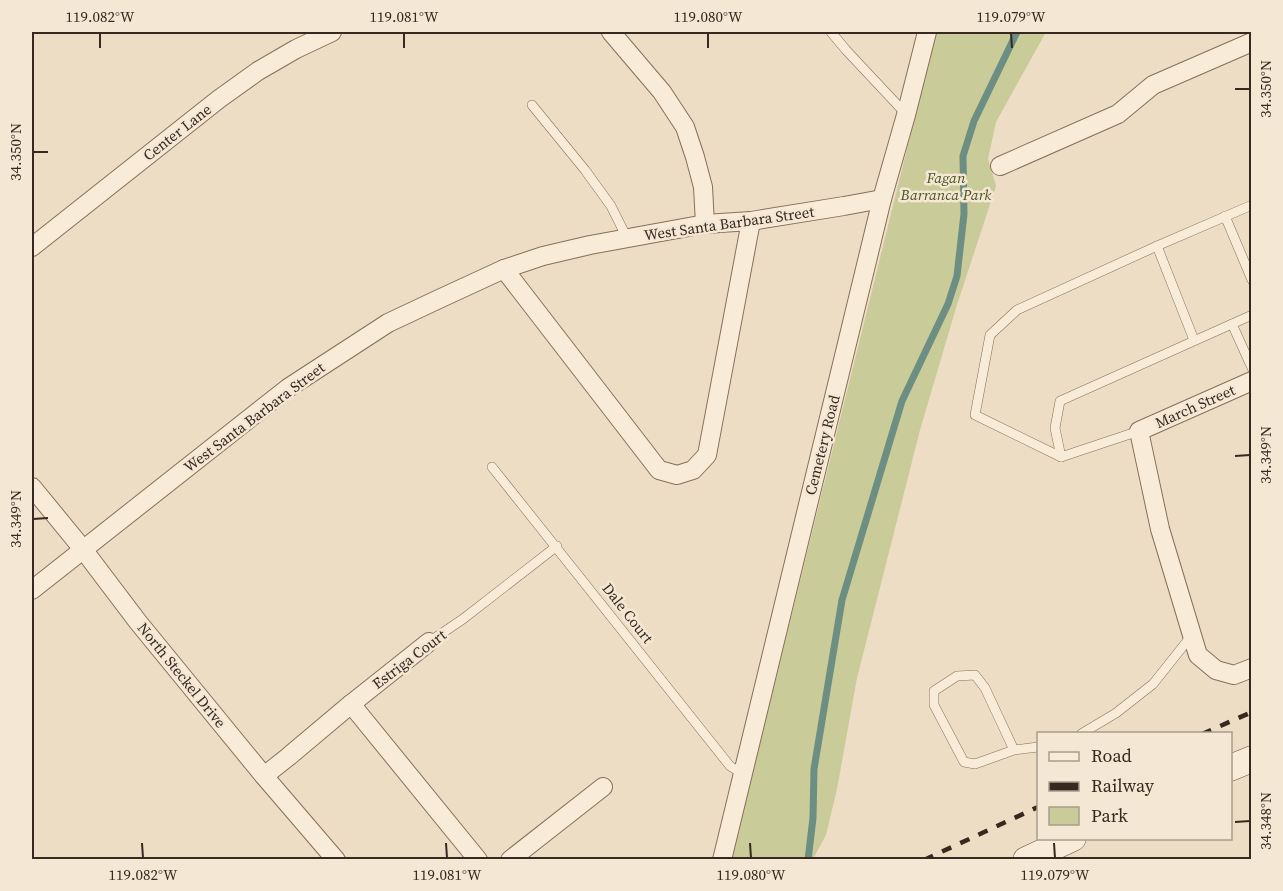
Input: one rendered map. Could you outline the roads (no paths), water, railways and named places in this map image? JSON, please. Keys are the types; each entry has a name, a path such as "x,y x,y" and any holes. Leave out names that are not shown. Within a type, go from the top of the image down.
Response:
{"street":[{"name":"Center Lane","path":"32,247 219,99 258,71 332,32"},
{"path":"611,32 662,92 685,127 703,187 705,224"},
{"name":"Cemetery Road","path":"722,860 882,199 927,32"},
{"path":"1000,166 1118,114 1153,85 1251,42"},
{"name":"West Santa Barbara Street","path":"32,590 288,388 388,323 504,270 543,256 705,224 751,221 882,199"},
{"path":"504,270 659,470 677,475 693,470 706,454 751,221"},
{"name":"March Street","path":"1139,431 1251,381"},
{"path":"1139,431 1160,529 1198,655 1216,670 1234,675 1251,668"},
{"name":"North Steckel Drive","path":"32,487 138,622 336,860"},
{"name":"Estriga Court","path":"264,776 429,642"},
{"path":"351,704 478,860"},
{"path":"1232,767 1251,759"},
{"path":"510,860 603,787"},
{"path":"1026,860 1069,840"}],"lane":[{"path":"831,32 906,115"},
{"path":"532,105 585,170 610,206 627,238"},
{"path":"1139,431 1061,457 975,415 990,335 1017,310 1251,205"},
{"path":"1225,216 1251,280"},
{"path":"1157,246 1194,340"},
{"path":"1061,457 1055,428 1060,400 1251,315"},
{"path":"1232,324 1251,368"},
{"name":"Dale Court","path":"492,467 730,766 743,774"},
{"name":"Estriga Court","path":"429,642 463,619 557,546"},
{"path":"1085,732 1116,713 1153,684 1192,635"},
{"path":"1014,750 985,688 975,675 957,676 934,692 934,705 964,762 975,764 1014,750 1037,747"}],"waterway":[{"path":"808,860 813,818 814,769 842,600 902,401 948,304 957,276 964,214 963,156 974,121 1017,32"}],"railway":[{"path":"1207,732 1252,712"},
{"path":"924,860 1037,807"}],"park label":[{"name":"Fagan Barranca Park","path":"946,186"}]}
